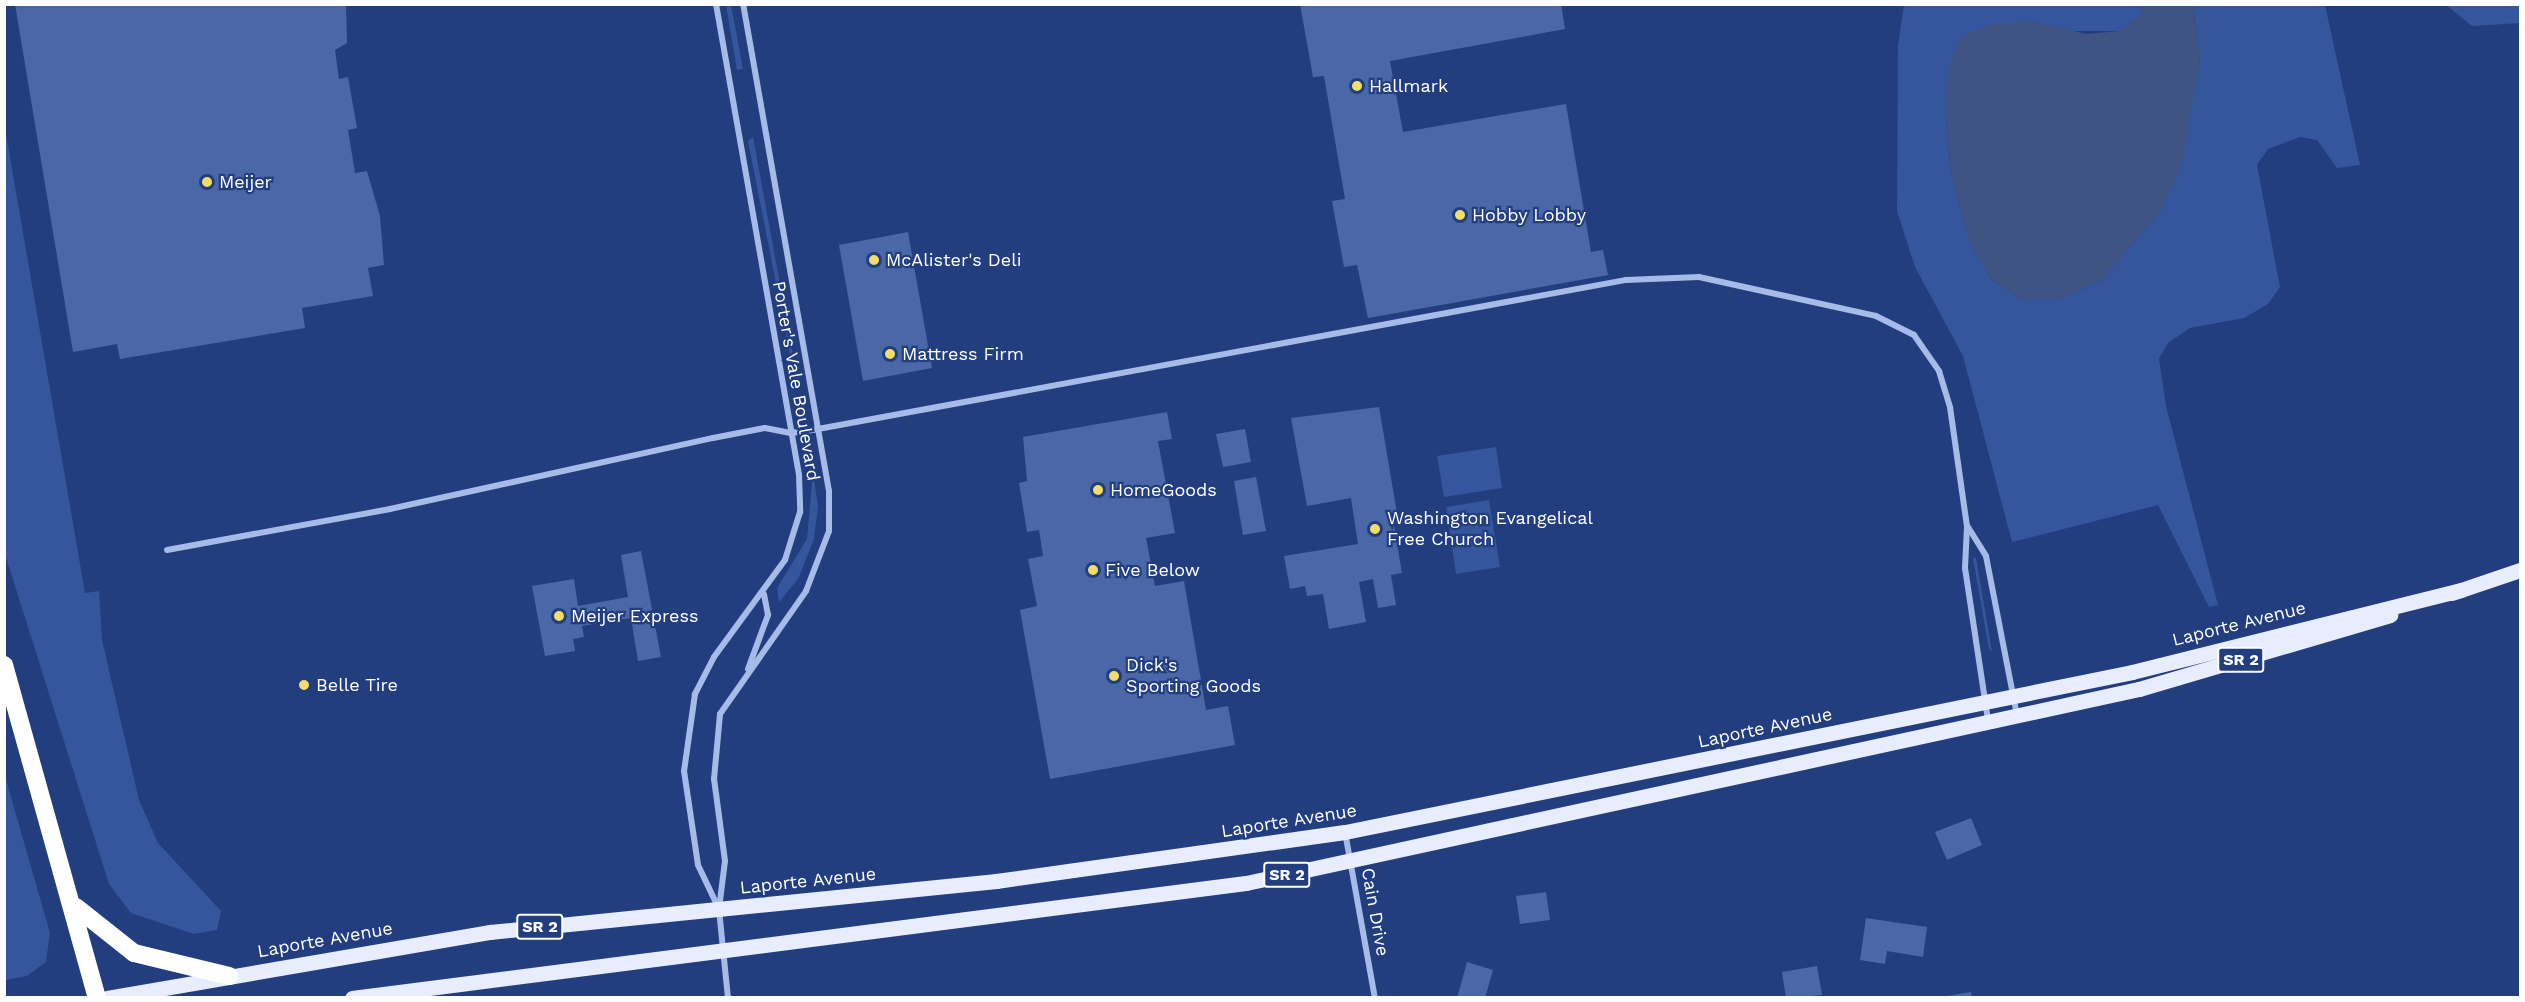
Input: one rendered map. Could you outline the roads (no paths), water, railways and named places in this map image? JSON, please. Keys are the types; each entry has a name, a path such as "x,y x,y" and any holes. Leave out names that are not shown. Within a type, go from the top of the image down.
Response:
{"highway":[{"path":"4,665 75,907 97,998"},
{"path":"75,907 134,953 229,976"}],"main road":[{"name":"Laporte Avenue","path":"352,998 1146,900 1352,863 2017,717 2161,683 2362,625 2520,570"},
{"name":"Laporte Avenue","path":"107,998 490,932 1138,864 1345,832 2013,697 2462,590"}],"street":[{"name":"Porter's Vale Boulevard","path":"716,4 792,433 800,512 796,536 764,594 714,657 695,694 687,734 684,771 698,865 719,909"},
{"name":"Porter's Vale Boulevard","path":"728,998 719,909 725,861 714,745 720,714 806,591 820,561 829,531 829,491 744,4"},
{"path":"167,550 408,506 544,471 713,438 765,429 792,433 818,429 1626,280 1699,277 1876,316 1914,335 1938,371 1950,407 1967,527 1965,568 1989,723"},
{"path":"1967,527 1986,556 2017,717"},
{"path":"746,675 768,615 764,594"},
{"name":"Cain Drive","path":"1345,832 1375,998"}],"place":[{"name":"Hallmark","path":"1357,86"},
{"name":"Meijer","path":"207,182"},
{"name":"Hobby Lobby","path":"1460,215"},
{"name":"McAlister's Deli","path":"874,260"},
{"name":"Mattress Firm","path":"890,354"},
{"name":"HomeGoods","path":"1098,490"},
{"name":"Washington Evangelical Free Church","path":"1375,529"},
{"name":"Five Below","path":"1093,570"},
{"name":"Meijer Express","path":"559,616"},
{"name":"Dick's Sporting Goods","path":"1114,676"},
{"name":"Belle Tire","path":"304,685"}]}
